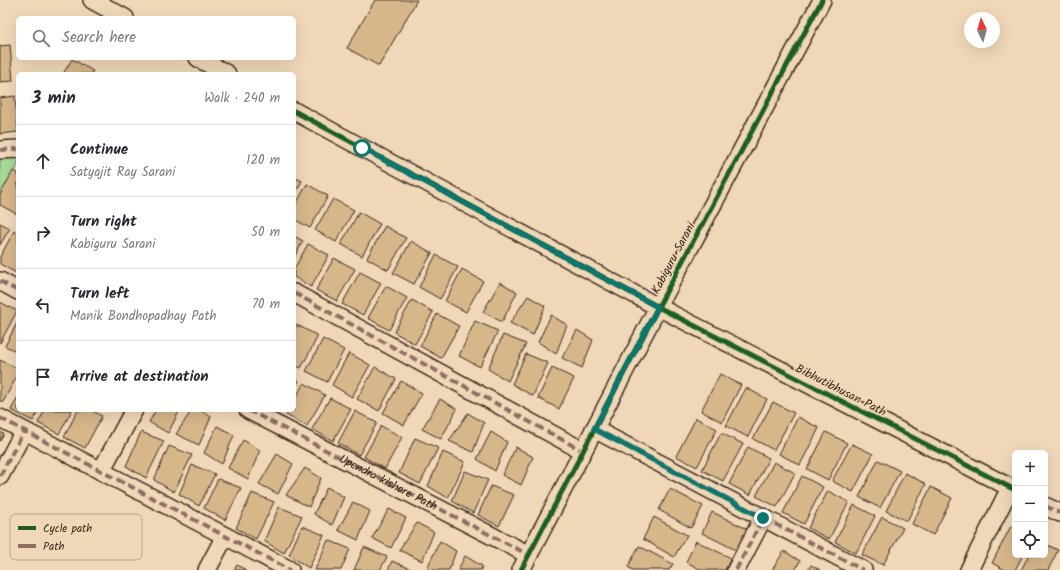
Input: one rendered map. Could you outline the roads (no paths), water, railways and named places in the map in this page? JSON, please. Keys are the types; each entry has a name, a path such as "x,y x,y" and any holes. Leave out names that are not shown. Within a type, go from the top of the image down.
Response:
{"street":[{"path":"92,0 121,16"},
{"name":"Kabiguru Sarani","path":"525,563 658,307 822,0"},
{"path":"202,60 223,72"},
{"name":"Bibhutibhusan Path","path":"296,113 658,307 1012,489"},
{"path":"0,150 16,149"},
{"path":"0,281 16,290"},
{"path":"296,294 583,451"},
{"path":"101,471 133,412"},
{"name":"Upendra kishore Path","path":"252,412 525,563"},
{"path":"0,418 290,570"},
{"path":"594,429 863,570"},
{"path":"0,476 24,431"},
{"path":"969,570 1012,489"},
{"path":"1048,507 1060,513"},
{"path":"736,570 763,518"},
{"path":"207,570 225,536"}]}
